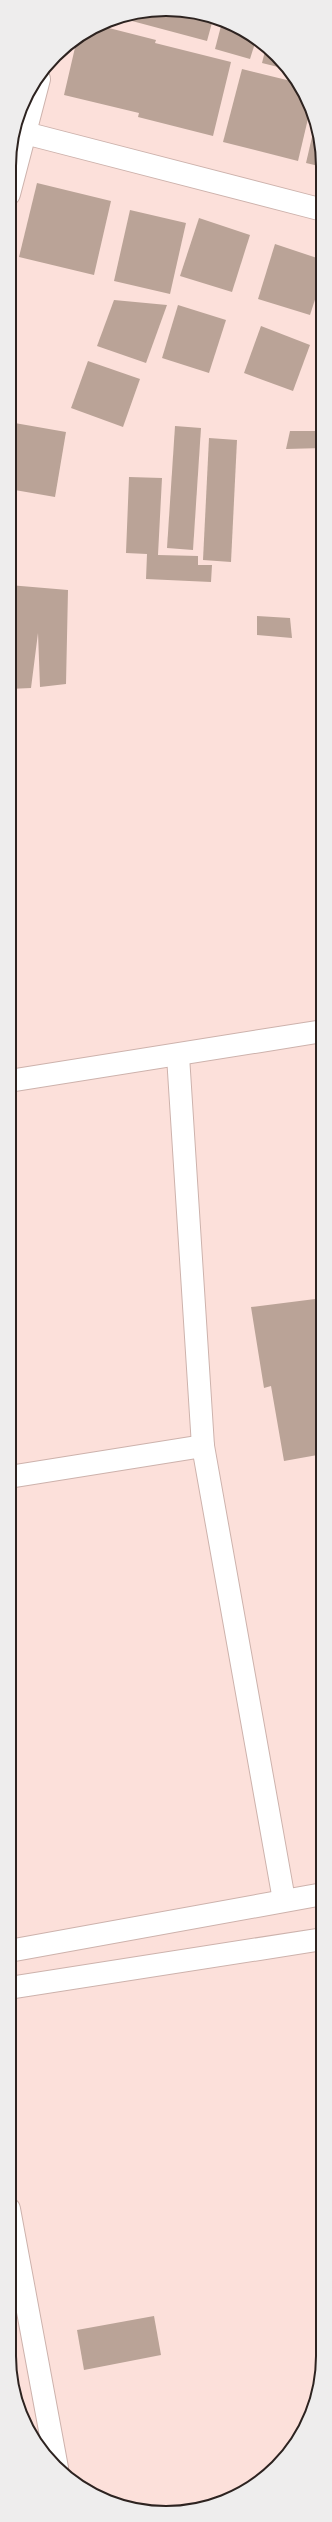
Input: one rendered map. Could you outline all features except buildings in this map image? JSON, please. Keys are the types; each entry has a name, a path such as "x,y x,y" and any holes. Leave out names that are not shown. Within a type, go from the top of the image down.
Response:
{"street":[{"path":"16,167 36,91"},
{"path":"25,133 316,208"},
{"path":"16,1080 178,1056 316,1032"},
{"path":"178,1056 203,1446 284,1900"},
{"path":"16,1476 203,1446"},
{"path":"16,1950 316,1895"},
{"path":"16,1987 316,1940"},
{"path":"16,2247 55,2457"}]}
